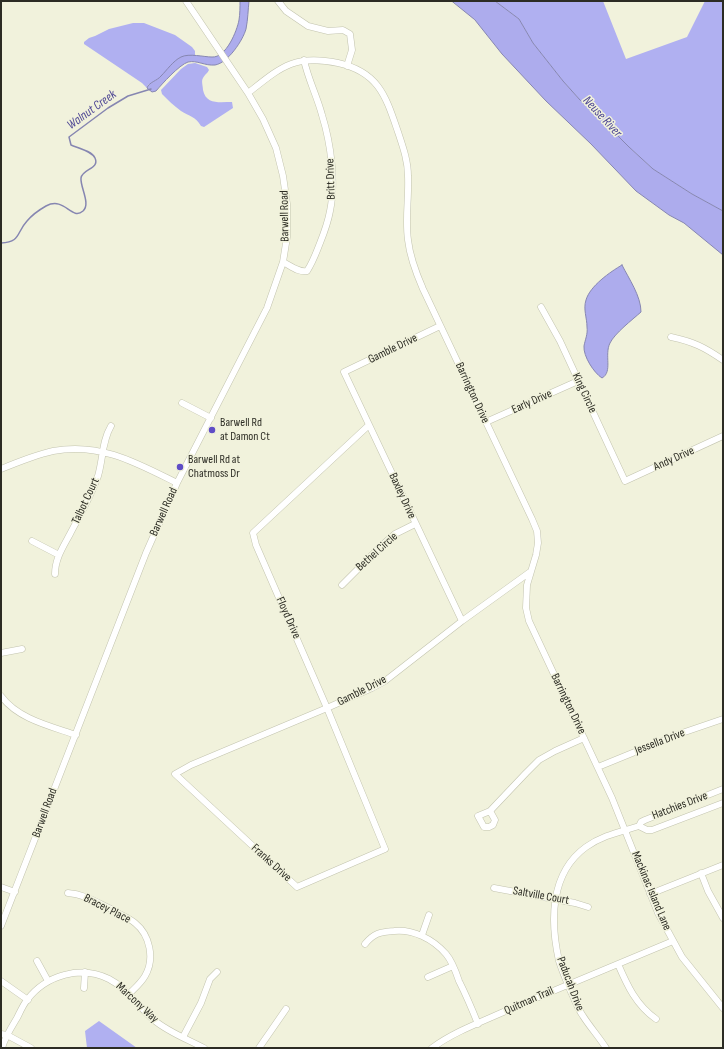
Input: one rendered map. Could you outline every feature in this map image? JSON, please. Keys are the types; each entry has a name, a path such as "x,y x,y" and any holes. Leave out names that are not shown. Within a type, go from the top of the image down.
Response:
{"street":[{"name":"Barwell Road","path":"1,926 146,553 177,483 267,308 283,262 287,237 288,217 283,176 276,148 263,119 248,93 186,1"},
{"path":"278,1 286,11 308,26 328,31 343,30 350,34 352,50 347,66"},
{"name":"Barrington Drive","path":"248,93 288,64 304,60 324,61 347,66 363,72 381,90 390,106 408,168 407,229 410,252 418,277 537,531 537,548 527,585 526,598 529,621 598,767 625,829"},
{"name":"Britt Drive","path":"283,262 303,272 307,271 314,258 329,219 332,204 330,159 326,128 319,104 306,72 304,60"},
{"name":"King Circle","path":"541,306 560,341 625,481"},
{"name":"Gamble Drive","path":"346,371 440,326"},
{"path":"671,337 691,342 708,350 723,360"},
{"name":"Baxley Drive","path":"346,371 344,372 462,621"},
{"name":"Early Drive","path":"486,422 578,381"},
{"path":"182,403 211,418"},
{"name":"Floyd Drive","path":"369,425 253,533 256,545 327,708 384,848"},
{"name":"Talbot Court","path":"55,574 55,566 59,555 90,497 98,476 107,433 112,426"},
{"name":"Andy Drive","path":"625,481 723,436"},
{"path":"1,469 53,451 65,450 103,452 131,460 177,483"},
{"name":"Bethel Circle","path":"342,585 395,534 416,524"},
{"path":"32,541 59,555"},
{"name":"Gamble Drive","path":"175,774 191,765 327,708 385,681 462,621 530,572"},
{"path":"1,653 22,650"},
{"path":"1,696 3,704 24,716 76,735"},
{"name":"Jessella Drive","path":"598,767 679,734 723,719"},
{"path":"490,811 494,820 493,825 484,827 478,816 490,811 540,760 555,751 584,738"},
{"name":"Franks Drive","path":"175,774 297,887 384,848"},
{"name":"Hatchies Drive","path":"640,826 641,822 645,820 723,789"},
{"name":"Hatchies Drive","path":"625,829 640,826 648,830 652,830 723,803"},
{"name":"Mackinac Island Lane","path":"625,829 658,913 673,941 693,970 723,1008"},
{"name":"Paducah Drive","path":"606,1048 583,1016 559,962 553,916 559,883 568,865 586,847 597,840 625,829"},
{"path":"650,894 723,865"},
{"path":"701,874 708,891 723,918"},
{"path":"1,887 15,892"},
{"name":"Saltville Court","path":"494,888 575,902 588,907"},
{"name":"Bracey Place","path":"68,893 86,896 133,922 143,932 149,943 151,957 150,964 141,982 129,994"},
{"path":"422,935 429,916"},
{"path":"365,944 372,936 380,932 400,930 422,935 439,947 446,954 453,966 478,1024"},
{"name":"Quitman Trail","path":"432,1048 447,1038 568,984 673,941"},
{"path":"37,961 48,981"},
{"path":"618,964 632,994 644,1009 656,1019"},
{"path":"428,977 453,966"},
{"path":"84,988 85,972"},
{"name":"Marcony Way","path":"2,1048 4,1035 28,1000 37,990 48,981 65,974 85,972 99,975 118,984 161,1026 204,1048"},
{"path":"183,1037 201,1003 210,979 217,972"},
{"path":"1,981 28,1000"},
{"path":"260,1048 286,1009"},
{"path":"4,1035 31,1048"}],"shaded area":[{"path":"240,1 249,1 246,29 242,39 230,56 215,65 188,62 166,80 156,91 152,92 147,88 149,84 159,78 181,57 192,55 212,57 222,53 230,43 236,31 239,18"},
{"path":"452,1 495,1 519,19 533,43 563,81 580,100 629,147 653,169 692,194 723,211 723,255 684,223 669,215 636,191 591,144 546,101 502,54 475,20"},
{"path":"495,1 603,1 626,59 687,37 705,1 723,1 723,211 692,194 653,169 629,147 580,100 563,81 533,43 519,19"},
{"path":"133,23 144,23 175,35 192,47 195,51 195,56 179,58 160,78 148,85 147,88 142,83 84,44 84,42 89,38 109,29"},
{"path":"195,63 207,67 209,70 202,81 203,90 207,98 214,102 232,102 233,108 204,127 201,126 195,119 173,105 162,94 161,90 181,69 188,64"},
{"path":"622,265 637,294 641,312 612,339 608,348 607,372 602,378 590,364 585,355 584,346 587,335 587,324 585,303 588,295 596,285 606,275"},
{"path":"99,1021 137,1048 87,1048 85,1031"}],"waterway":[{"name":"Walnut Creek","path":"1,243 15,239 29,219 46,206 58,204 75,213 83,211 86,200 81,178 82,175 93,167 96,162 91,153 71,145 69,137 108,108 128,96 151,89"}],"place":[{"name":"Barwell Rd at Damon Ct","path":"212,430"},
{"name":"Barwell Rd at Chatmoss Dr","path":"180,467"}],"water label":[{"name":"Neuse River","path":"602,117"}]}
